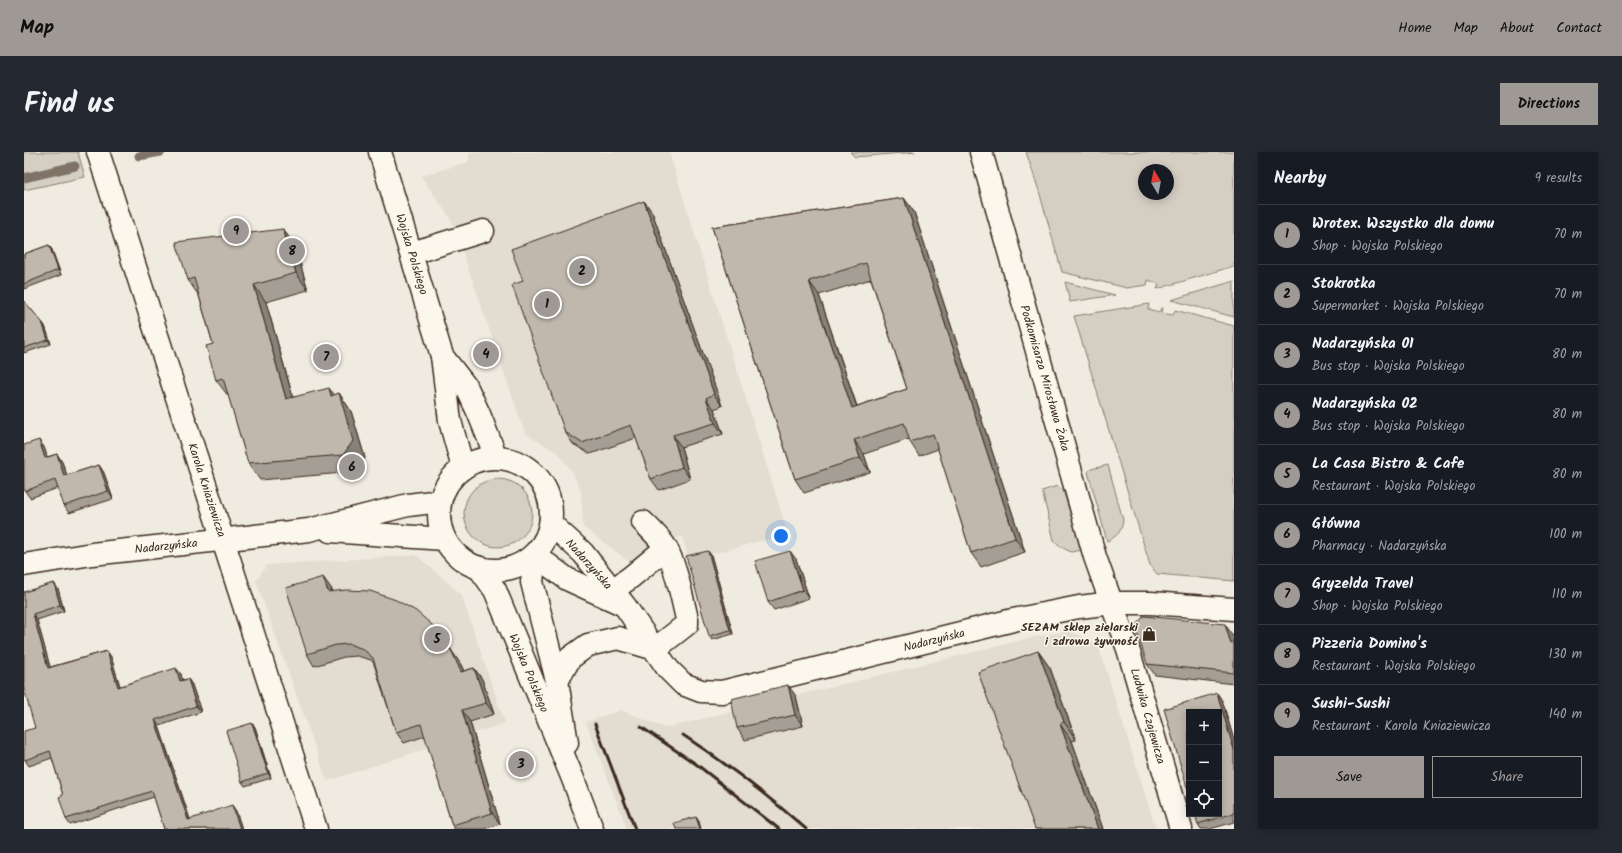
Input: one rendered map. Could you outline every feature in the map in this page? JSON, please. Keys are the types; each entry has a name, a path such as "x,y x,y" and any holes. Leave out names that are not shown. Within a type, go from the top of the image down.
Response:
{"street":[{"name":"Karola Kniaziewicza","path":"98,152 316,829"},
{"name":"Wojska Polskiego","path":"380,152 412,253 442,356 450,421 463,468"},
{"name":"Podkomisarza Mirosława Żaka","path":"980,152 1095,557 1113,603"},
{"path":"412,253 483,231"},
{"name":"Wojska Polskiego","path":"442,356 467,388 496,457"},
{"path":"496,457 515,461 532,471 544,486 551,505 551,524 545,541 535,555 523,563 509,569 494,571 480,569 465,562 453,552 444,540 439,521 440,501 447,484 463,468 476,461 496,457"},
{"name":"Nadarzyńska","path":"24,565 92,554 309,530 408,505 440,501"},
{"path":"557,681 570,658 588,645 618,638 655,649 685,626 687,619 672,562 666,548 657,536 643,522"},
{"name":"Nadarzyńska","path":"551,524 583,553 619,598 668,669 683,684 701,691 722,692 1013,620 1079,606 1113,603 1151,603 1234,609"},
{"name":"Nadarzyńska","path":"309,530 444,540"},
{"path":"619,598 631,577 666,548"},
{"name":"Wojska Polskiego","path":"535,555 532,582 557,681 573,779"},
{"name":"Nadarzyńska","path":"535,555 567,579 619,598"},
{"name":"Wojska Polskiego","path":"480,569 495,590 592,829"},
{"name":"Ludwika Czajewicza","path":"1113,603 1181,829"}],"shaded area":[{"path":"24,152 78,152 85,177 24,190"},
{"path":"470,152 669,152 788,534 689,560 682,536 630,562 583,527 581,491 573,473 558,453 525,433 452,221 421,176 468,162"},
{"path":"850,152 915,152 855,157"},
{"path":"1026,152 1234,152 1234,266 1157,289 1159,284 1148,280 1147,285 1127,288 1062,272 1039,191"},
{"path":"1234,281 1234,317 1171,300"},
{"path":"1065,282 1115,295 1070,302"},
{"path":"1149,304 1148,309 1159,312 1162,308 1161,313 1173,315 1175,310 1234,326 1234,581 1157,574 1150,565 1074,316"},
{"path":"1108,465 1123,520 1118,533 1114,538 1107,541 1088,472 1091,469"},
{"path":"491,479 505,479 517,484 527,494 532,506 532,520 527,532 517,542 505,547 491,547 479,542 469,532 464,520 464,506 469,494 479,484"},
{"path":"1057,486 1063,490 1082,550 1071,552 1061,547 1054,540 1042,491"},
{"path":"416,555 461,594 505,723 327,781 256,581 267,565"},
{"path":"1069,631 1098,644 1156,829 627,829 586,722 621,710 665,728 1034,637"}],"building":[{"path":"904,198 1015,538 971,553 933,434 910,442 904,423 854,440 860,458 795,479 712,227","holes":["866,263 907,389 852,408 809,281"]},
{"path":"644,201 714,394 706,398 715,423 673,435 682,467 651,479 631,425 582,443 565,432 512,285 523,281 511,249"},
{"path":"283,229 296,273 254,285 286,399 329,388 331,396 339,393 353,441 343,455 248,463 223,378 216,380 206,346 213,344 194,278 188,280 176,242"},
{"path":"49,245 58,270 24,284 24,254"},
{"path":"24,301 42,322 48,340 24,348"},
{"path":"39,440 45,458 57,454 64,476 99,465 108,491 64,506 55,480 25,491 24,445"},
{"path":"708,551 730,630 709,636 686,556"},
{"path":"790,551 803,590 768,602 755,561"},
{"path":"323,577 328,592 346,590 370,591 396,600 416,611 438,630 452,652 461,672 474,668 486,703 462,710 492,813 452,825 421,724 396,732 373,658 363,649 349,644 336,645 307,654 286,588"},
{"path":"54,583 60,605 33,614 48,668 107,651 118,687 176,668 180,681 188,679 196,706 155,720 188,820 232,805 240,829 164,829 152,791 66,819 59,797 63,795 50,751 25,760 24,759 24,731 35,728 24,689 24,592"},
{"path":"1144,616 1225,624 1231,644 1234,643 1234,673 1147,664 1135,626"},
{"path":"1038,651 1064,722 1060,724 1098,829 1035,829 978,672"},
{"path":"788,685 795,715 737,728 731,699"},
{"path":"1217,693 1222,709 1186,709 1186,784 1164,709"},
{"path":"1222,710 1234,750 1234,813 1222,817"},
{"path":"252,723 268,773 242,782 226,731"},
{"path":"696,817 700,829 676,829 674,823"},
{"path":"1196,817 1221,817 1198,824"}],"waterway":[{"path":"139,156 161,152"},
{"path":"24,178 75,166"}],"railway":[{"path":"595,724 635,829"},
{"path":"641,727 696,764 779,829"},
{"path":"683,735 746,780 806,829"}],"place":[{"name":"Sushi-Sushi","path":"236,231"},
{"name":"Pizzeria Domino's","path":"292,251"},
{"name":"Stokrotka","path":"582,271"},
{"name":"Wrotex. Wszystko dla domu","path":"547,304"},
{"name":"Nadarzyńska 02","path":"486,354"},
{"name":"Gryzelda Travel","path":"326,357"},
{"name":"Główna","path":"352,467"},
{"name":"SEZAM sklep zielarski i zdrowa żywność","path":"1149,634"},
{"name":"La Casa Bistro & Cafe","path":"437,639"},
{"name":"Nadarzyńska 01","path":"521,764"}]}
